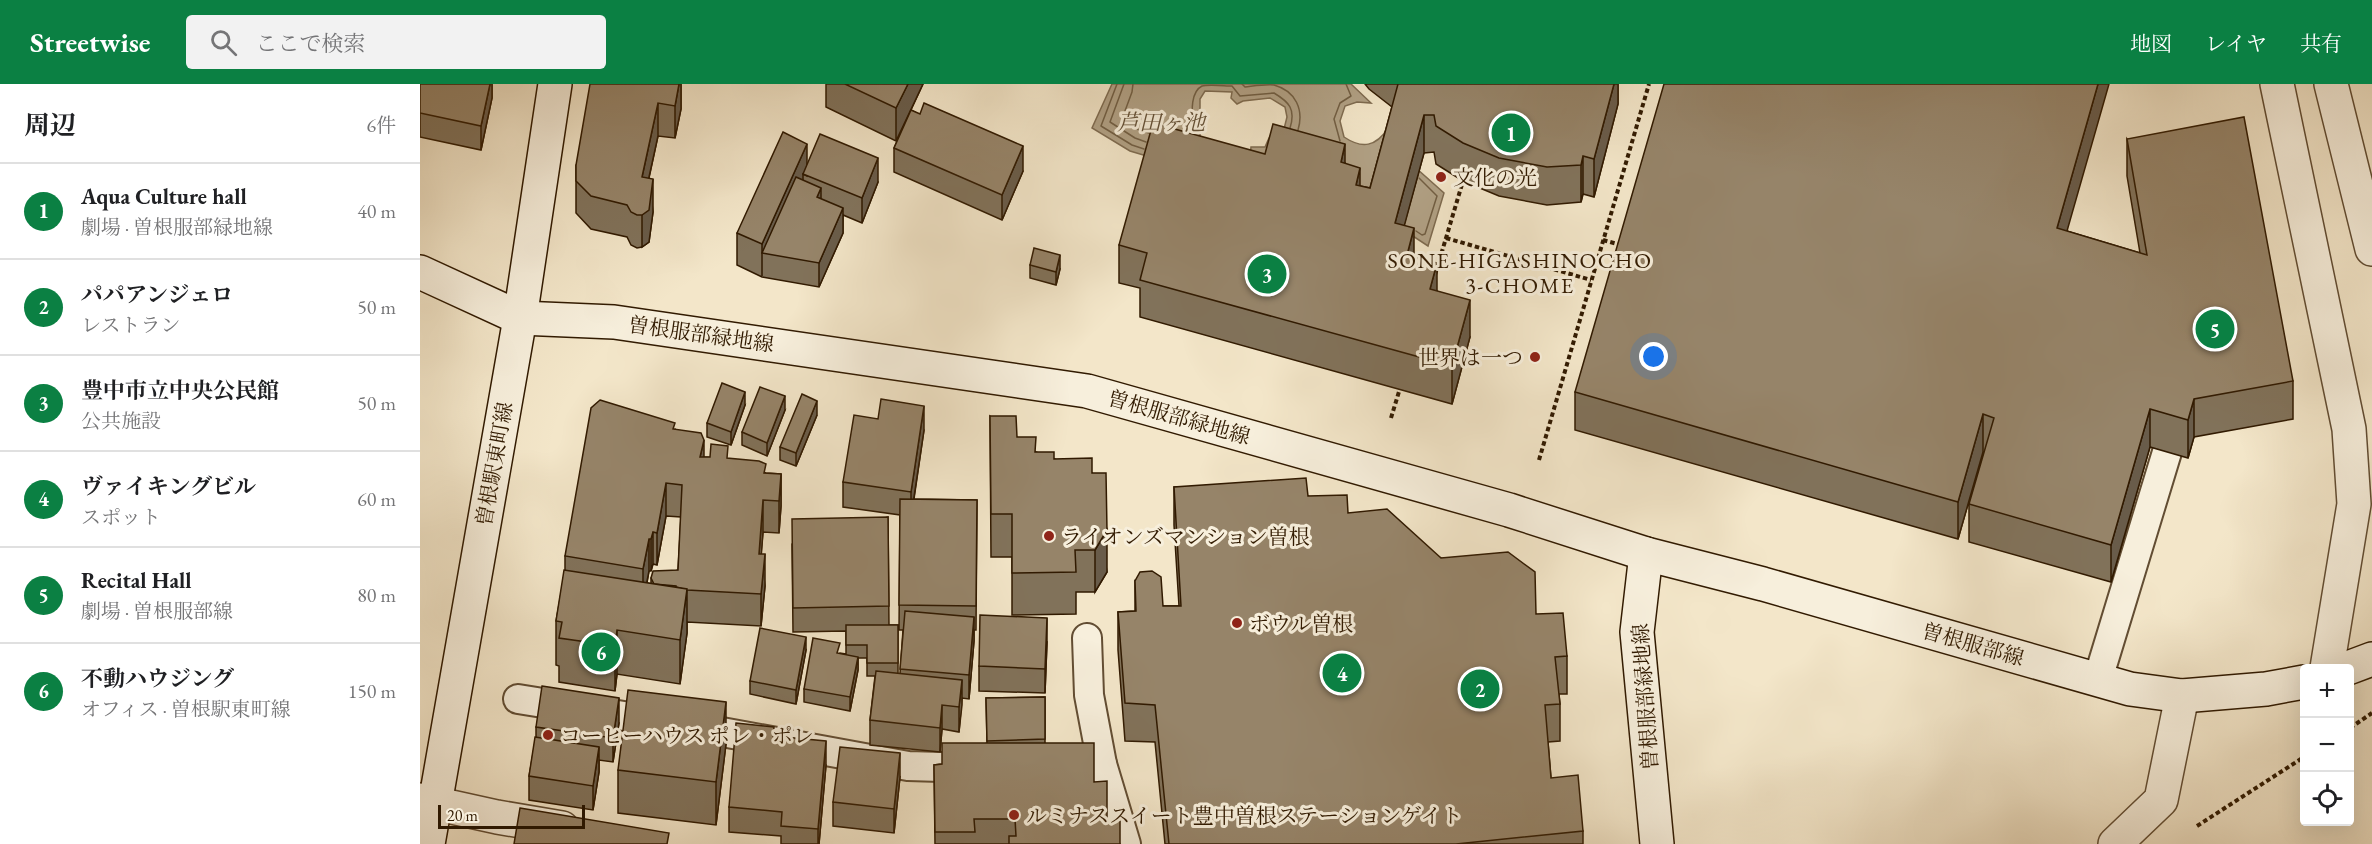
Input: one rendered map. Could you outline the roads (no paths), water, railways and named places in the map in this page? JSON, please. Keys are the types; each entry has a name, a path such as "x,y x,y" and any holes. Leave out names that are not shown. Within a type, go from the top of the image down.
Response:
{"street":[{"name":"曽根駅東町線","path":"428,844 428,801 520,318 555,84"},
{"path":"2277,84 2349,429 2354,504 2328,664"},
{"path":"2331,84 2372,249"},
{"name":"曽根服部緑地線","path":"420,272 520,318 614,322 1087,391 1509,510 1646,554 1637,632 1658,844"},
{"name":"曽根服部線","path":"1646,554 1763,584 2130,689 2182,696 2266,689 2300,683"},
{"path":"2354,666 2372,659"},
{"path":"2115,844 2161,800 2182,696"},
{"path":"428,801 497,817 588,832"}],"lane":[{"path":"2098,679 2167,452"},
{"path":"1087,638 1089,695 1102,764 1126,844"},
{"path":"518,699 711,730 908,766 1002,769"},
{"path":"1035,767 1102,764"}],"water":[{"name":"芦田ヶ池","path":"1112,84 1351,84 1371,103 1357,102 1345,106 1340,121 1344,137 1357,143 1368,144 1379,139 1388,128 1407,160 1444,193 1428,246 1381,215 1250,157 1251,147 1265,147 1269,138 1284,129 1287,117 1285,107 1270,98 1243,101 1237,104 1231,98 1232,92 1205,91 1200,99 1200,145 1160,160 1130,151 1092,128"}],"place":[{"name":"Aqua Culture hall","path":"1511,133"},
{"name":"文化の光","path":"1441,177"},
{"name":"豊中市立中央公民館","path":"1267,274"},
{"name":"Recital Hall","path":"2215,329"},
{"name":"世界は一つ","path":"1535,357"},
{"name":"ライオンズマンション曽根","path":"1049,536"},
{"name":"ボウル曽根","path":"1237,623"},
{"name":"不動ハウジング","path":"601,652"},
{"name":"ヴァイキングビル","path":"1342,673"},
{"name":"パパアンジェロ","path":"1480,689"},
{"name":"コーヒーハウス ポレ・ポレ","path":"548,735"},
{"name":"ルミナススイート豊中曽根ステーションゲイト","path":"1014,815"}],"district":[{"name":"SONE-HIGASHINOCHO 3-CHOME","path":"1520,272"}]}
